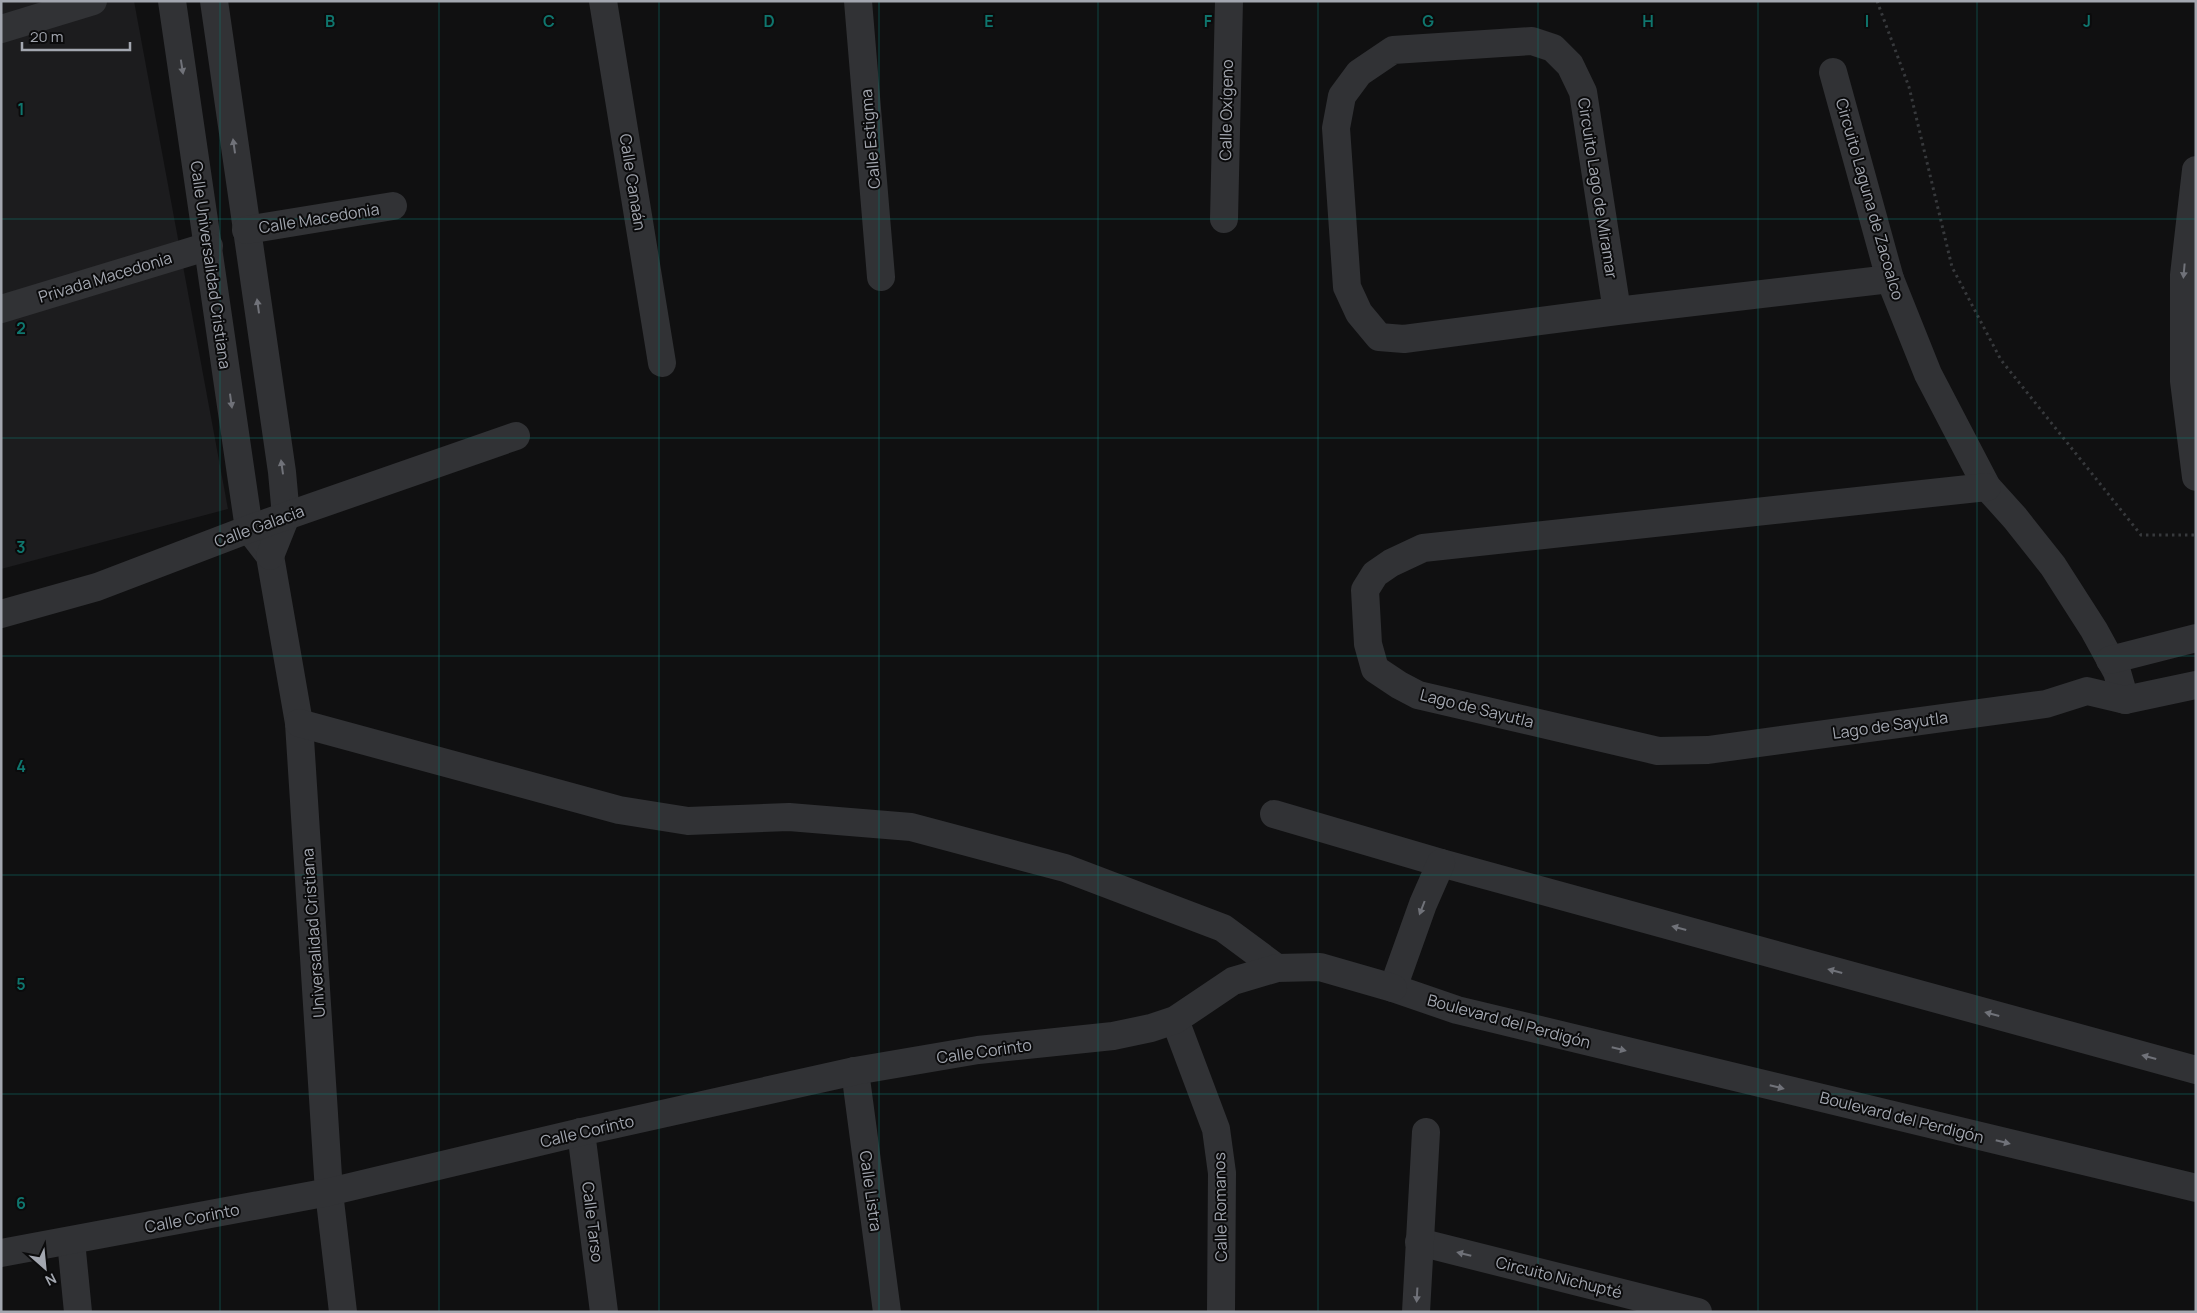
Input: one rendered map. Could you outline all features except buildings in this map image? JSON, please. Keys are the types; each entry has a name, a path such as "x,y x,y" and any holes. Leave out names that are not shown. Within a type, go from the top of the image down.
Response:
{"street":[{"path":"1,30 93,1"},
{"name":"Calle Universalidad Cristiana","path":"172,1 249,529"},
{"path":"214,1 282,472 286,516 270,556"},
{"name":"Calle Canaán","path":"603,1 662,363"},
{"name":"Calle Estigma","path":"858,1 881,277"},
{"name":"Calle Oxígeno","path":"1224,219 1229,1"},
{"name":"Circuito Lago de Miramar","path":"1617,311 1583,92 1570,65 1553,48 1532,41 1393,50 1359,73 1342,96 1336,128 1347,287 1359,313 1379,337 1404,339 1617,311 1890,279"},
{"name":"Circuito Laguna de Zacoalco","path":"1833,72 1890,279 1928,374 1987,487 2015,518 2053,566 2094,630 2119,679 2125,700"},
{"path":"2196,170 2184,275 2184,381 2196,476"},
{"name":"Calle Macedonia","path":"246,230 393,206"},
{"name":"Privada Macedonia","path":"1,309 209,246"},
{"name":"Calle Galacia","path":"1,614 97,588 249,529 516,436"},
{"name":"Lago de Sayutla","path":"1987,487 1423,548 1391,563 1375,574 1365,590 1368,644 1375,669 1398,685 1418,695 1658,751 1708,750 2046,704 2087,691"},
{"name":"Universalidad Cristiana","path":"249,529 270,556 299,723 329,1192 343,1312"},
{"path":"2196,638 2110,660 2087,691 2125,700 2196,685"},
{"path":"299,723 619,810 688,821 788,817 911,826 1065,868 1223,928 1278,968"},
{"path":"1274,814 1441,863 2196,1070"},
{"path":"1393,988 1423,904 1441,863"},
{"name":"Boulevard del Perdigón","path":"1278,968 1320,967 1393,988 1457,1010 2196,1188"},
{"name":"Calle Corinto","path":"1,1253 329,1192 581,1132 855,1071 978,1050 1113,1036 1151,1028 1175,1020 1233,981 1278,968"},
{"name":"Calle Romanos","path":"1175,1020 1216,1129 1222,1173 1221,1312"},
{"name":"Calle Listra","path":"855,1071 886,1312"},
{"name":"Calle Tarso","path":"581,1132 604,1312"},
{"path":"1416,1312 1426,1132"},
{"path":"71,1241 78,1312"},
{"name":"Circuito Nichupté","path":"1419,1242 1663,1307 1698,1312"}],"path":[{"path":"1877,1 1909,87 1952,267 2001,360 2141,535 2196,534"}],"shaded area":[{"path":"1,1 134,1 228,509 1,569"}]}
